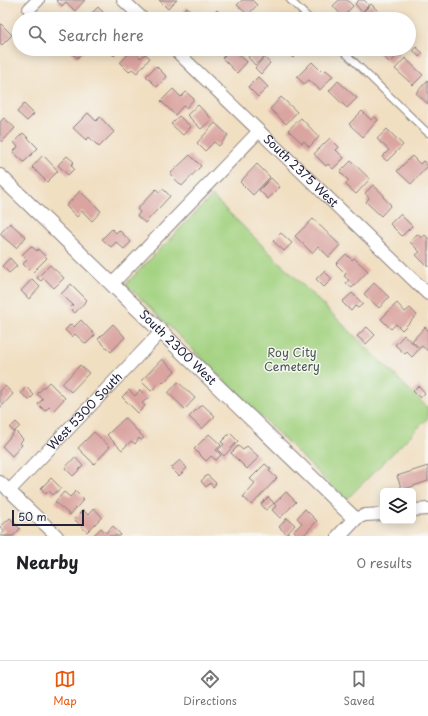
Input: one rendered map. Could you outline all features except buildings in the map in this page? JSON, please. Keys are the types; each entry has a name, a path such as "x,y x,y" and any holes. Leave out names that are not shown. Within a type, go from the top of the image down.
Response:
{"street":[{"path":"29,9 38,0"},
{"path":"123,0 136,12"},
{"name":"South 2375 West","path":"181,56 428,294"},
{"path":"112,284 259,131"},
{"name":"South 2300 West","path":"0,176 356,519"},
{"name":"West 5300 South","path":"9,491 161,332"},
{"path":"0,482 57,536"},
{"path":"416,510 428,509"},
{"path":"339,536 356,519 364,515 380,514"}],"lane":[{"path":"290,0 303,12"},
{"path":"348,56 428,133"}],"green space":[{"name":"Roy City Cemetery","path":"212,196 428,408 428,418 346,500 126,284"}]}
